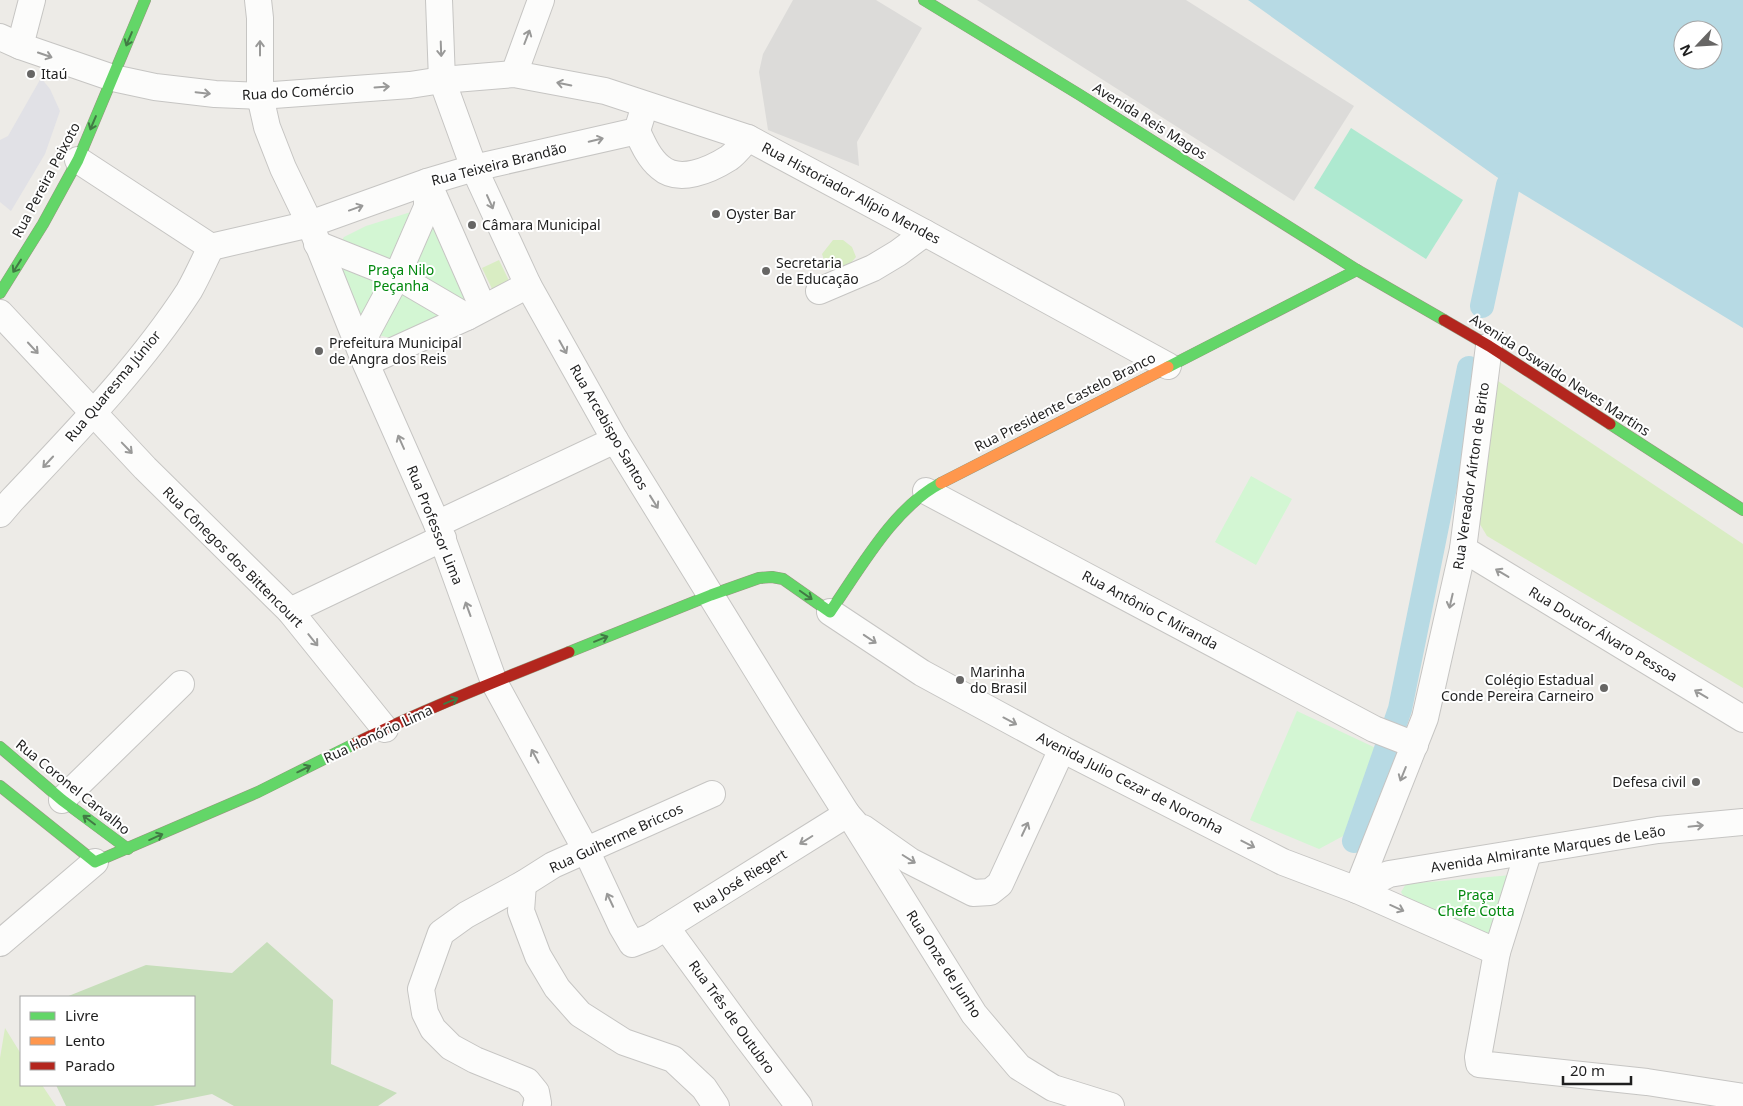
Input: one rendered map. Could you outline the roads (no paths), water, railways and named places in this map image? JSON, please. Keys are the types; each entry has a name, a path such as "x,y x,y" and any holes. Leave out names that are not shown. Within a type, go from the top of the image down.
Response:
{"main road":[{"name":"Rua Pereira Peixoto","path":"0,293 43,224 78,160 145,0"},
{"name":"Avenida Reis Magos","path":"924,0 1080,95 1357,270"},
{"name":"Avenida Oswaldo Neves Martins","path":"1357,270 1489,346 1743,510"},
{"name":"Rua Presidente Castelo Branco","path":"830,612 905,509 926,491 1357,270"},
{"name":"Rua Honório Lima","path":"95,862 258,792 385,729 494,682 711,595 759,578 772,577 783,579"},
{"name":"Avenida Julio Cezar de Noronha","path":"783,579 830,612"},
{"name":"Rua Coronel Carvalho","path":"0,747 62,800 128,849"},
{"path":"0,786 95,862"}],"street":[{"path":"10,42 32,0"},
{"name":"Rua Professor Lima","path":"258,0 260,18 260,96 267,126 283,168 440,531 494,682 586,850 622,928 632,944"},
{"name":"Rua Arcebispo Santos","path":"439,0 442,80 474,168 528,285 615,440 782,711 851,818"},
{"path":"514,74 541,0"},
{"name":"Rua do Comércio","path":"10,42 112,78 155,87 215,94 260,96 410,85 442,80 514,74"},
{"name":"Rua Historiador Alípio Mendes","path":"514,74 605,91 748,138 926,232 1168,366"},
{"path":"645,105 637,131 646,151 661,168 682,176 706,170 730,157 748,138"},
{"name":"Rua Teixeira Brandão","path":"211,247 313,234 427,182 474,168 637,131"},
{"path":"78,160 211,247"},
{"path":"427,182 427,207 398,276 366,332 365,360 475,313 528,285"},
{"path":"427,182 475,313"},
{"path":"819,291 873,268 898,253 926,232"},
{"path":"313,234 475,313"},
{"name":"Rua Quaresma Júnior","path":"6,507 93,413 152,343 190,290 211,247"},
{"name":"Rua Cônegos dos Bittencourt","path":"0,312 93,413 290,611 385,729"},
{"name":"Rua Vereador Aírton de Brito","path":"1358,890 1424,718 1463,550 1489,346"},
{"path":"290,611 615,440"},
{"name":"Rua Antônio C Miranda","path":"926,491 1374,729 1415,745"},
{"name":"Rua Doutor Álvaro Pessoa","path":"1463,550 1743,719"},
{"name":"Avenida Julio Cezar de Noronha","path":"830,612 922,673 1062,749 1283,862 1358,890 1497,952"},
{"path":"62,800 181,684"},
{"path":"851,818 910,861 974,893 990,892 1000,884 1062,749"},
{"name":"Rua Guiherme Briccos","path":"536,1106 538,1103 536,1092 527,1081 451,1048 433,1029 425,1012 421,989 441,933 466,915 523,884 553,865 712,794"},
{"name":"Rua José Riegert","path":"632,944 650,937 851,818"},
{"name":"Rua Onze de Junho","path":"851,818 974,1014 1019,1067 1052,1088 1111,1106"},
{"name":"Avenida Almirante Marques de Leão","path":"1358,890 1389,874 1528,853 1658,830 1743,822"},
{"path":"1528,853 1497,952 1478,1057 1479,1064 1647,1082 1743,1097"},
{"name":"Rua Honório Lima","path":"0,943 95,862"},
{"path":"523,884 522,911 538,956 563,994 580,1014 624,1042 673,1059 704,1088 716,1106"},
{"name":"Rua Três de Outubro","path":"666,927 799,1106"}],"water":[{"path":"1248,0 1743,0 1743,328 1508,185"}],"waterway":[{"path":"1482,306 1508,185"},
{"path":"1354,841 1400,709 1469,368"}],"place":[{"name":"Itaú","path":"31,74"},
{"name":"Oyster Bar","path":"716,214"},
{"name":"Câmara Municipal","path":"472,225"},
{"name":"Secretaria de Educação","path":"766,271"},
{"name":"Prefeitura Municipal de Angra dos Reis","path":"319,351"},
{"name":"Marinha do Brasil","path":"960,680"},
{"name":"Colégio Estadual Conde Pereira Carneiro","path":"1604,688"},
{"name":"Defesa civil","path":"1696,782"}],"park label":[{"name":"Praça Nilo Peçanha","path":"401,278"},
{"name":"Praça Chefe Cotta","path":"1476,904"}]}
